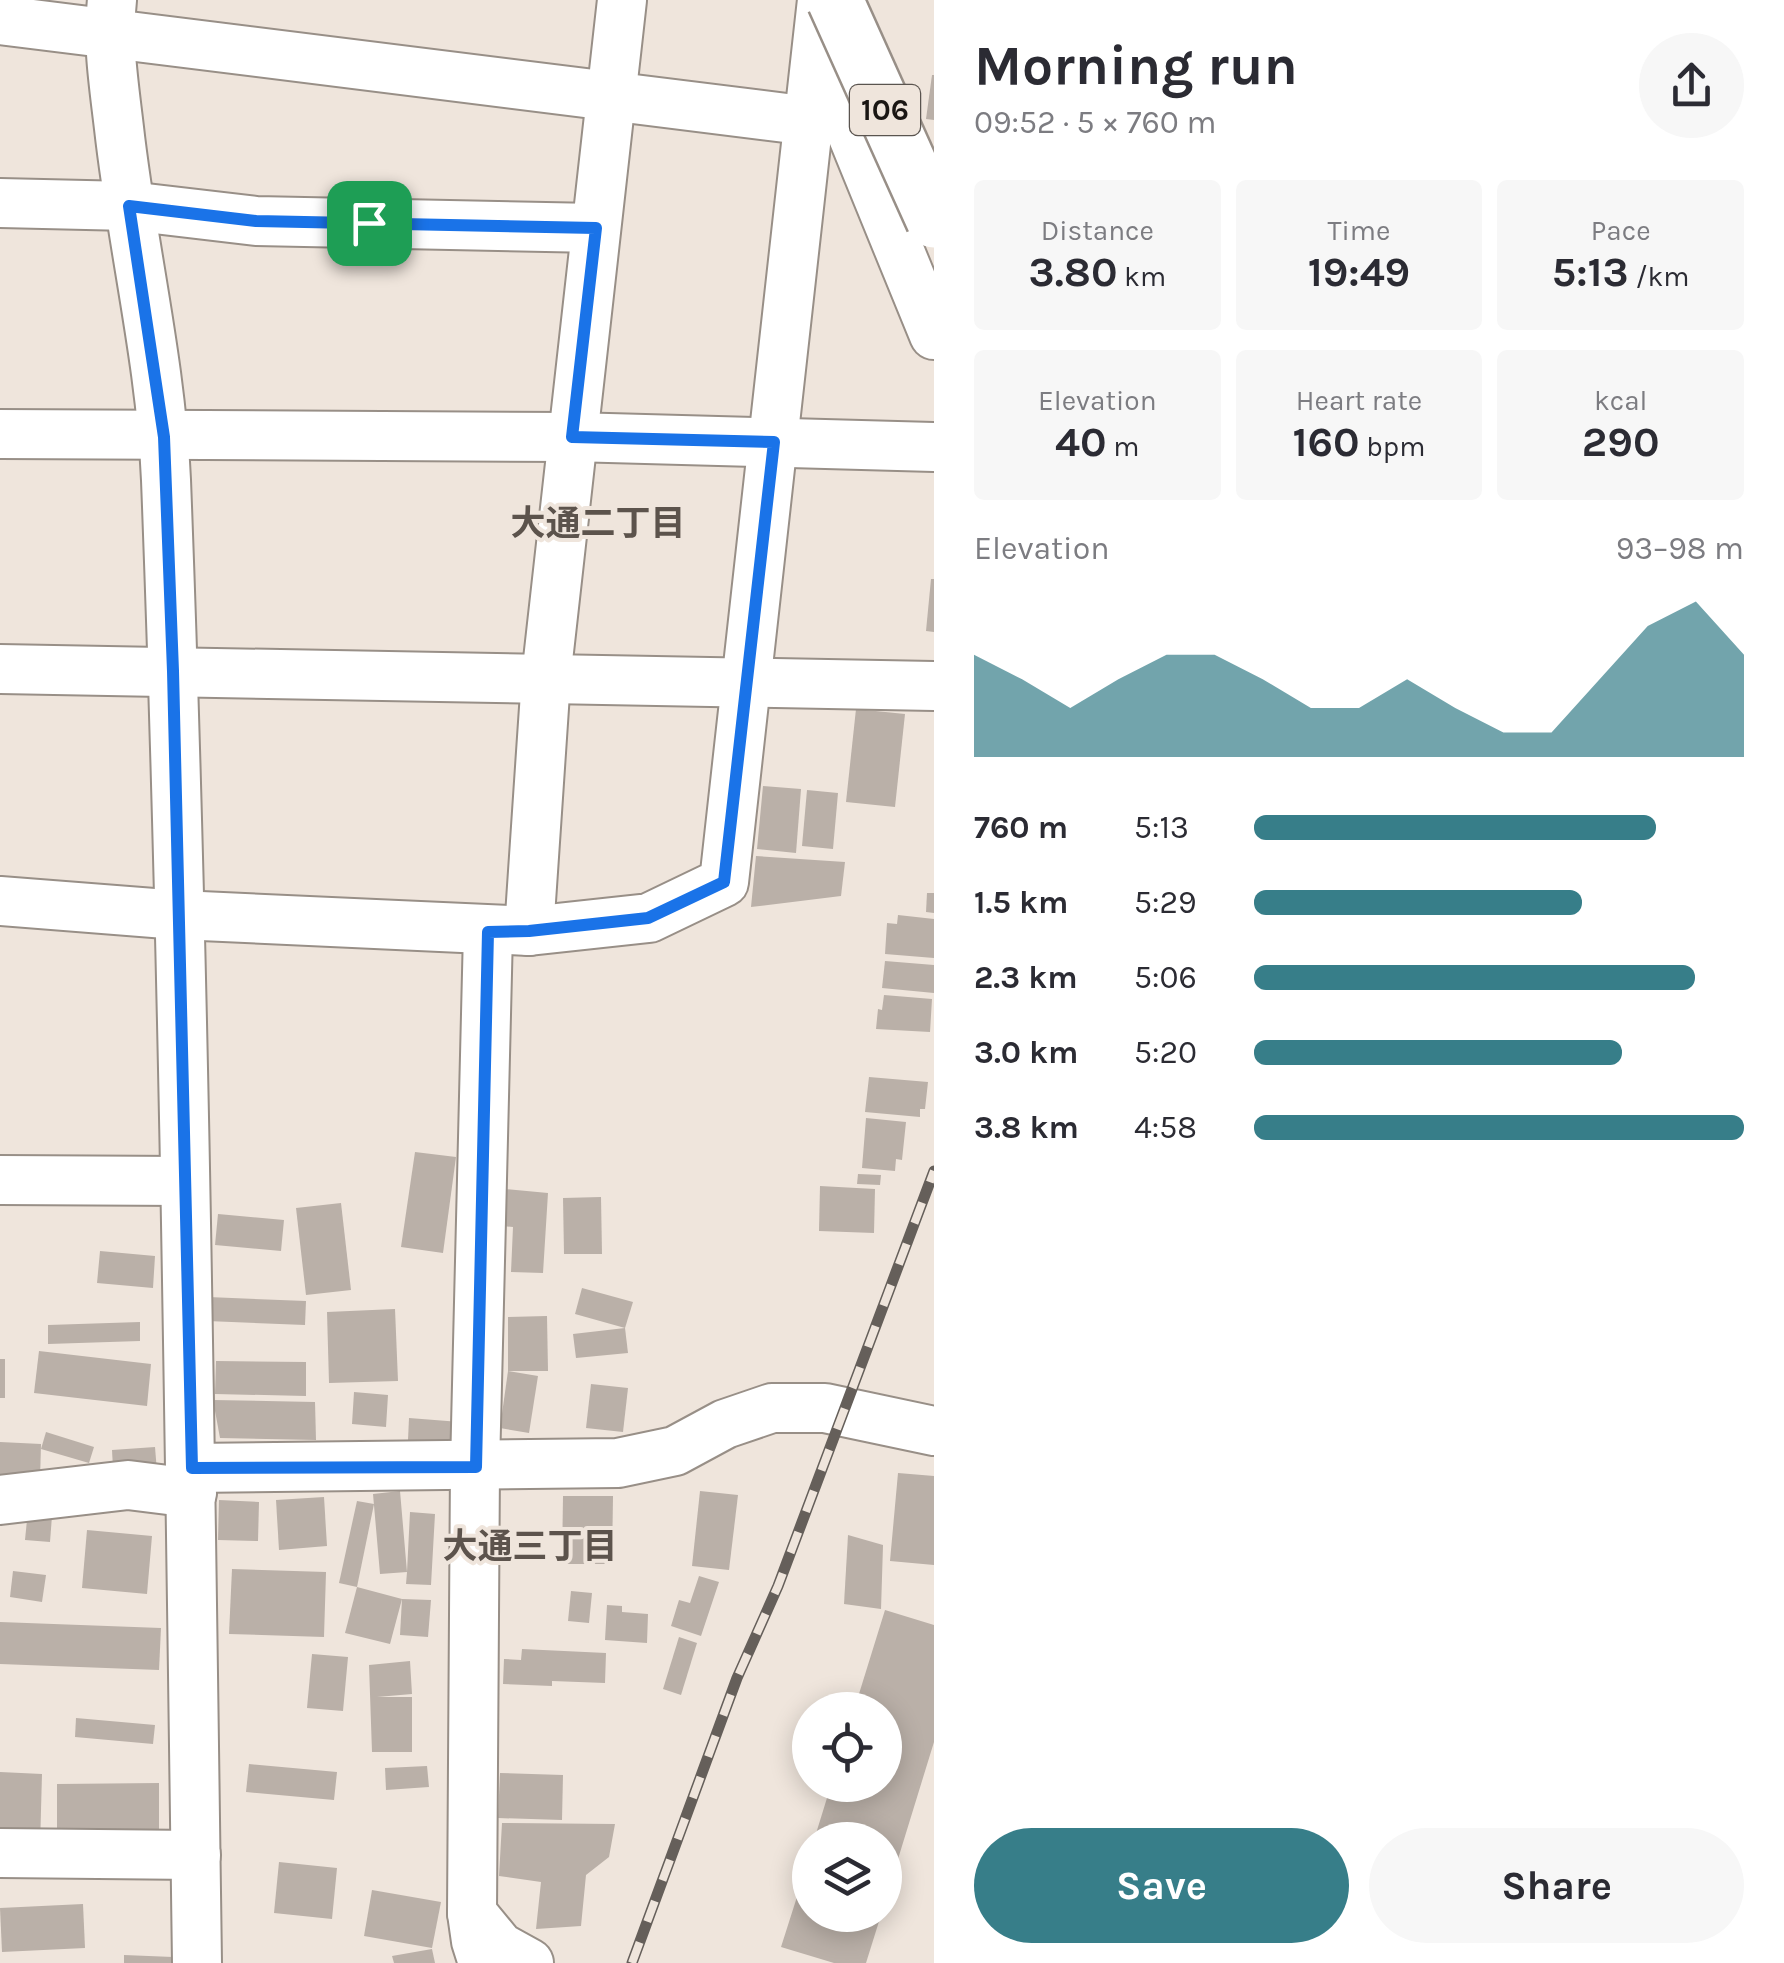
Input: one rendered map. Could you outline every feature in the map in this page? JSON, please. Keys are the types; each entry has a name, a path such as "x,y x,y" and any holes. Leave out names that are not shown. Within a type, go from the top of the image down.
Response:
{"highway":[{"name":"106","path":"826,23 934,220"}],"street":[{"path":"483,1963 472,1913 476,1467 509,932 546,678 622,0"},
{"path":"797,0 826,23"},
{"path":"822,0 854,140 934,334"},
{"path":"860,0 931,153"},
{"path":"110,17 129,206 164,437 192,1481 197,1963"},
{"path":"0,20 110,17 611,96 810,121"},
{"path":"0,901 509,932 648,918 724,882 810,121 826,23"},
{"path":"854,140 931,153"},
{"path":"0,204 129,206 256,221 596,228"},
{"path":"0,434 572,437 934,447"},
{"path":"0,670 934,686"},
{"path":"0,1180 185,1180"},
{"path":"0,1500 192,1481 618,1463 675,1451 725,1424 772,1408 825,1408 934,1431"},
{"path":"0,1853 196,1855"},
{"path":"472,1913 500,1947 529,1963"}],"building":[{"path":"934,75 934,120 926,119"},
{"path":"934,579 934,632 926,631"},
{"path":"856,709 905,714 895,807 846,802"},
{"path":"763,786 801,789 796,853 757,849"},
{"path":"807,790 838,793 833,849 802,846"},
{"path":"756,856 845,862 841,896 751,907"},
{"path":"927,893 934,893 934,913 926,912"},
{"path":"898,915 934,919 934,958 885,954 887,923 897,924"},
{"path":"885,961 934,965 934,993 882,988"},
{"path":"884,995 932,999 930,1032 876,1029"},
{"path":"869,1077 928,1082 925,1109 920,1109 920,1117 865,1112"},
{"path":"866,1118 906,1122 902,1160 896,1159 895,1171 862,1168"},
{"path":"415,1152 456,1157 443,1253 401,1247"},
{"path":"858,1174 881,1175 880,1185 857,1184"},
{"path":"820,1186 875,1189 874,1233 819,1231"},
{"path":"504,1189 548,1193 543,1273 511,1272 513,1227 501,1226"},
{"path":"601,1197 602,1254 564,1254 563,1198"},
{"path":"341,1203 351,1290 306,1295 296,1208"},
{"path":"218,1214 284,1220 281,1251 215,1245"},
{"path":"100,1251 155,1256 153,1288 97,1283"},
{"path":"582,1288 633,1302 625,1328 575,1314"},
{"path":"208,1297 306,1301 305,1325 207,1321"},
{"path":"395,1309 398,1381 329,1383 327,1312"},
{"path":"547,1316 548,1371 508,1371 508,1317"},
{"path":"140,1322 140,1341 48,1344 48,1325"},
{"path":"625,1328 628,1353 576,1358 573,1334"},
{"path":"39,1351 151,1364 147,1406 34,1393"},
{"path":"0,1359 5,1359 5,1398 0,1398"},
{"path":"216,1361 306,1362 306,1396 215,1394"},
{"path":"508,1371 538,1376 529,1433 500,1428"},
{"path":"591,1384 628,1388 623,1432 586,1428"},
{"path":"354,1392 388,1395 386,1427 352,1424"},
{"path":"213,1400 315,1402 316,1440 220,1438"},
{"path":"409,1418 460,1422 458,1444 408,1440"},
{"path":"46,1432 94,1447 89,1463 41,1449"},
{"path":"0,1442 41,1444 40,1480 0,1478"},
{"path":"155,1447 158,1484 114,1487 112,1450"},
{"path":"898,1473 934,1476 934,1565 890,1561"},
{"path":"400,1491 407,1572 380,1574 373,1494"},
{"path":"700,1491 738,1495 729,1570 692,1566"},
{"path":"563,1496 613,1496 612,1564 562,1564"},
{"path":"324,1497 327,1546 279,1550 276,1500"},
{"path":"29,1500 53,1503 50,1542 25,1540"},
{"path":"219,1500 259,1502 258,1541 218,1540"},
{"path":"357,1501 374,1504 357,1587 339,1583"},
{"path":"410,1512 435,1514 431,1585 406,1584"},
{"path":"87,1530 152,1536 147,1594 82,1588"},
{"path":"848,1535 883,1545 881,1609 844,1604"},
{"path":"232,1569 326,1572 324,1637 229,1634"},
{"path":"13,1571 46,1575 42,1602 10,1597"},
{"path":"699,1576 719,1582 701,1636 671,1626 679,1600 690,1603"},
{"path":"357,1587 402,1599 390,1644 345,1633"},
{"path":"571,1591 592,1593 589,1623 568,1621"},
{"path":"402,1599 431,1600 428,1637 400,1635"},
{"path":"607,1605 622,1606 622,1612 648,1614 647,1643 605,1640"},
{"path":"885,1610 934,1625 934,1742 902,1846 902,1822 820,1822 826,1802 902,1802 902,1692 860,1692"},
{"path":"0,1622 161,1628 159,1670 0,1664"},
{"path":"679,1637 697,1643 681,1695 663,1689"},
{"path":"522,1649 606,1653 605,1683 503,1684 504,1659 521,1660"},
{"path":"312,1654 348,1657 343,1711 307,1708"},
{"path":"410,1661 412,1694 377,1697 412,1697 412,1752 372,1752 369,1665"},
{"path":"76,1718 155,1725 153,1744 75,1737"},
{"path":"249,1764 337,1772 334,1800 246,1792"},
{"path":"427,1766 429,1787 386,1790 385,1768"},
{"path":"0,1772 42,1774 40,1847 0,1846"},
{"path":"500,1773 563,1775 562,1820 498,1818"},
{"path":"159,1783 159,1838 57,1839 57,1784"},
{"path":"502,1823 615,1824 609,1857 586,1875 581,1926 536,1929 541,1882 499,1876"},
{"path":"279,1862 337,1868 332,1919 274,1913"},
{"path":"372,1890 441,1902 432,1948 364,1936"},
{"path":"83,1904 85,1948 2,1952 0,1908"},
{"path":"792,1912 792,1932 876,1932 866,1963 834,1963 781,1947"},
{"path":"432,1949 435,1963 394,1963 392,1956"},
{"path":"124,1955 173,1957 173,1963 124,1963"}],"railway":[{"path":"632,1963 737,1678 778,1586 934,1171"}],"district":[{"name":"大通二丁目","path":"598,523"},
{"name":"大通三丁目","path":"530,1546"}],"route":[{"path":"129,206 256,221 369,223 596,228 572,437 774,442 724,882 648,918 488,932 476,1467 192,1468 164,437 129,206"}]}
